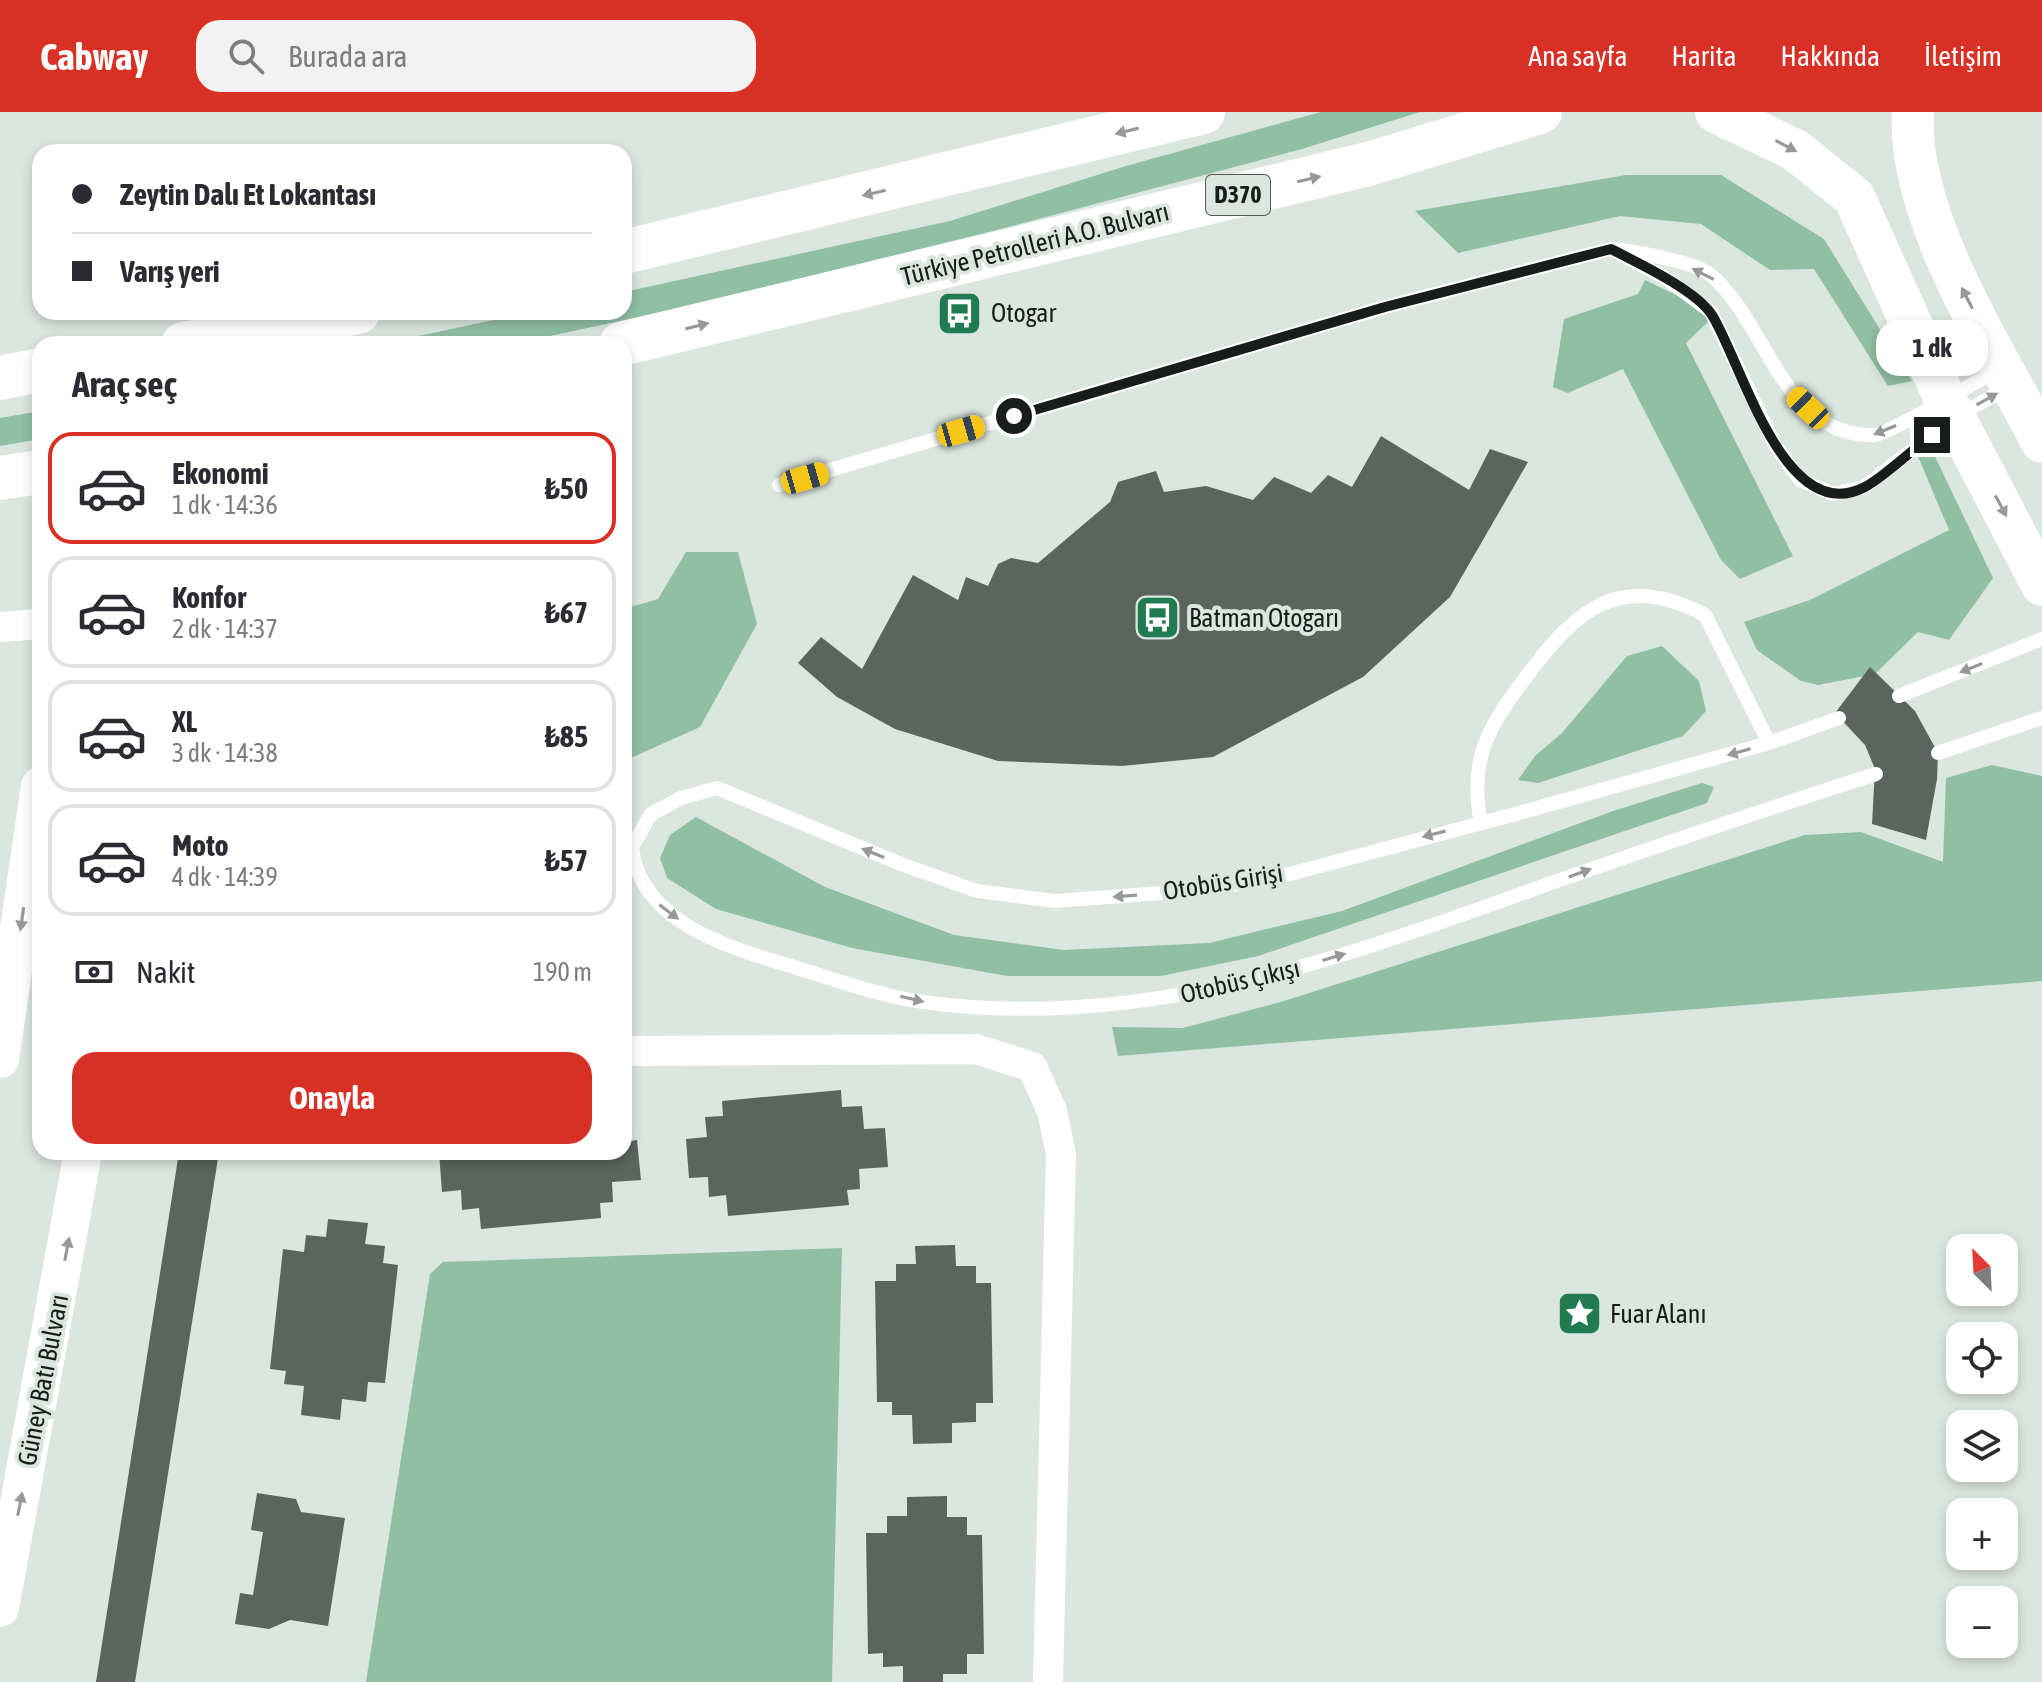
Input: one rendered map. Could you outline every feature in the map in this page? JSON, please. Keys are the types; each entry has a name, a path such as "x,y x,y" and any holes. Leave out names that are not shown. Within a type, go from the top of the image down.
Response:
{"highway":[{"path":"632,250 1203,112"},
{"name":"Türkiye Petrolleri A.O. Bulvarı","path":"632,341 1368,164 1540,112"},
{"path":"227,336 314,320"},
{"path":"0,378 32,372"},
{"path":"0,478 32,473"}],"main road":[{"path":"1716,112 1795,150 1854,197 1949,408 2042,585"},
{"path":"1913,112 1911,140 1917,177 1954,272 2042,442"}],"street":[{"path":"0,627 32,625"},
{"path":"0,1059 32,841"},
{"path":"632,1051 976,1049 1032,1067 1052,1111 1061,1154 1048,1682"},
{"name":"Güney Batı Bulvarı","path":"0,1608 82,1160"}],"lane":[{"path":"1611,249 1664,277 1711,312 1775,445 1800,480 1833,494 1864,487 1949,408 2008,376"},
{"path":"779,485 1385,307 1611,249 1638,251 1710,273 1739,307 1789,390 1828,426 1877,436 1949,408 2008,376"},
{"path":"1481,823 1477,803 1478,764 1495,717 1560,631 1600,604 1623,598 1667,599 1705,615 1769,743"},
{"path":"1899,696 2042,639"},
{"name":"Otobüs Girişi","path":"632,842 651,814 681,798 717,788 901,864 977,891 1055,901 1189,891 1267,880 1769,743 1839,718"},
{"path":"1938,753 2042,718"},
{"name":"Otobüs Çıkışı","path":"632,859 646,893 661,906 690,928 754,955 922,1002 1018,1007 1121,1006 1253,982 1876,774"}],"green space":[{"path":"1321,112 1420,112 1302,149 997,230 632,318 632,290 950,221 1126,166"},
{"path":"1626,175 1721,175 1824,239 1912,381 1888,386 1814,269 1770,270 1701,224 1620,216 1458,253 1415,211"},
{"path":"1645,280 1691,302 1711,319 1686,343 1793,556 1740,579 1721,560 1623,369 1568,393 1553,387 1564,319 1638,294"},
{"path":"494,320 625,320 550,336 418,336"},
{"path":"32,412 32,440 0,446 0,418"},
{"path":"1930,446 1993,578 1949,640 1918,632 1875,674 1818,685 1801,681 1757,650 1744,622 1810,600 1949,530 1917,454"},
{"path":"686,552 738,552 757,624 700,727 632,757 632,607 658,599"},
{"path":"1662,646 1699,681 1706,711 1683,736 1538,783 1518,780 1535,756 1562,733 1627,656"},
{"path":"1992,765 2042,776 2042,981 1118,1056 1112,1027 1183,1028 1284,1001 1805,835 1861,832 1943,862 1946,778"},
{"path":"1702,783 1714,787 1707,803 1258,956 1161,976 1007,976 852,948 716,909 667,878 660,858 670,835 696,817 825,887 954,935 1064,950 1209,943 1342,911 1613,811"},
{"path":"842,1248 832,1682 366,1682 430,1274 443,1262"}],"building":[{"name":"Batman Otogarı","path":"1381,436 1469,490 1490,449 1528,462 1450,597 1363,677 1213,757 1122,766 998,761 895,729 837,697 798,663 821,637 862,669 913,575 958,600 966,577 988,586 998,564 1011,558 1038,563 1110,502 1118,482 1156,471 1164,492 1206,486 1253,500 1274,477 1311,493 1328,475 1352,487"},
{"path":"1870,667 1915,711 1938,753 1937,779 1926,840 1872,824 1875,769 1865,745 1835,713"},
{"path":"841,1090 842,1107 862,1106 864,1129 885,1128 888,1167 859,1169 860,1189 847,1190 849,1205 728,1216 726,1195 709,1197 708,1177 689,1178 686,1139 707,1137 705,1117 723,1116 722,1101"},
{"path":"637,1140 641,1180 612,1182 613,1202 600,1203 601,1218 481,1229 479,1208 462,1210 461,1190 442,1192 440,1160 632,1160 632,1141"},
{"path":"178,1160 218,1160 135,1682 96,1682"},
{"path":"328,1219 368,1223 365,1244 385,1246 383,1263 398,1265 385,1383 368,1382 366,1402 342,1399 340,1420 301,1415 304,1386 284,1384 286,1371 270,1369 283,1249 304,1252 306,1235 326,1237"},
{"path":"955,1245 956,1266 976,1266 976,1283 991,1283 993,1403 976,1403 976,1422 952,1423 952,1443 913,1444 912,1415 892,1415 892,1402 877,1402 875,1281 896,1281 896,1264 916,1264 915,1246"},
{"path":"257,1493 296,1499 301,1512 345,1518 328,1626 290,1620 269,1629 235,1624 240,1593 253,1595 263,1532 251,1530"},
{"path":"947,1496 947,1517 967,1517 967,1535 982,1535 984,1654 967,1654 967,1674 943,1674 943,1682 903,1682 903,1666 883,1667 883,1653 868,1654 866,1533 887,1533 887,1516 907,1516 907,1497"}],"place":[{"name":"Otogar","path":"960,313"},
{"name":"Batman Otogarı","path":"1158,618"},
{"name":"Fuar Alanı","path":"1579,1314"}],"route":[{"path":"1014,416 1385,307 1611,249 1664,277 1711,312 1775,445 1800,480 1833,494 1864,487 1932,435"}]}
